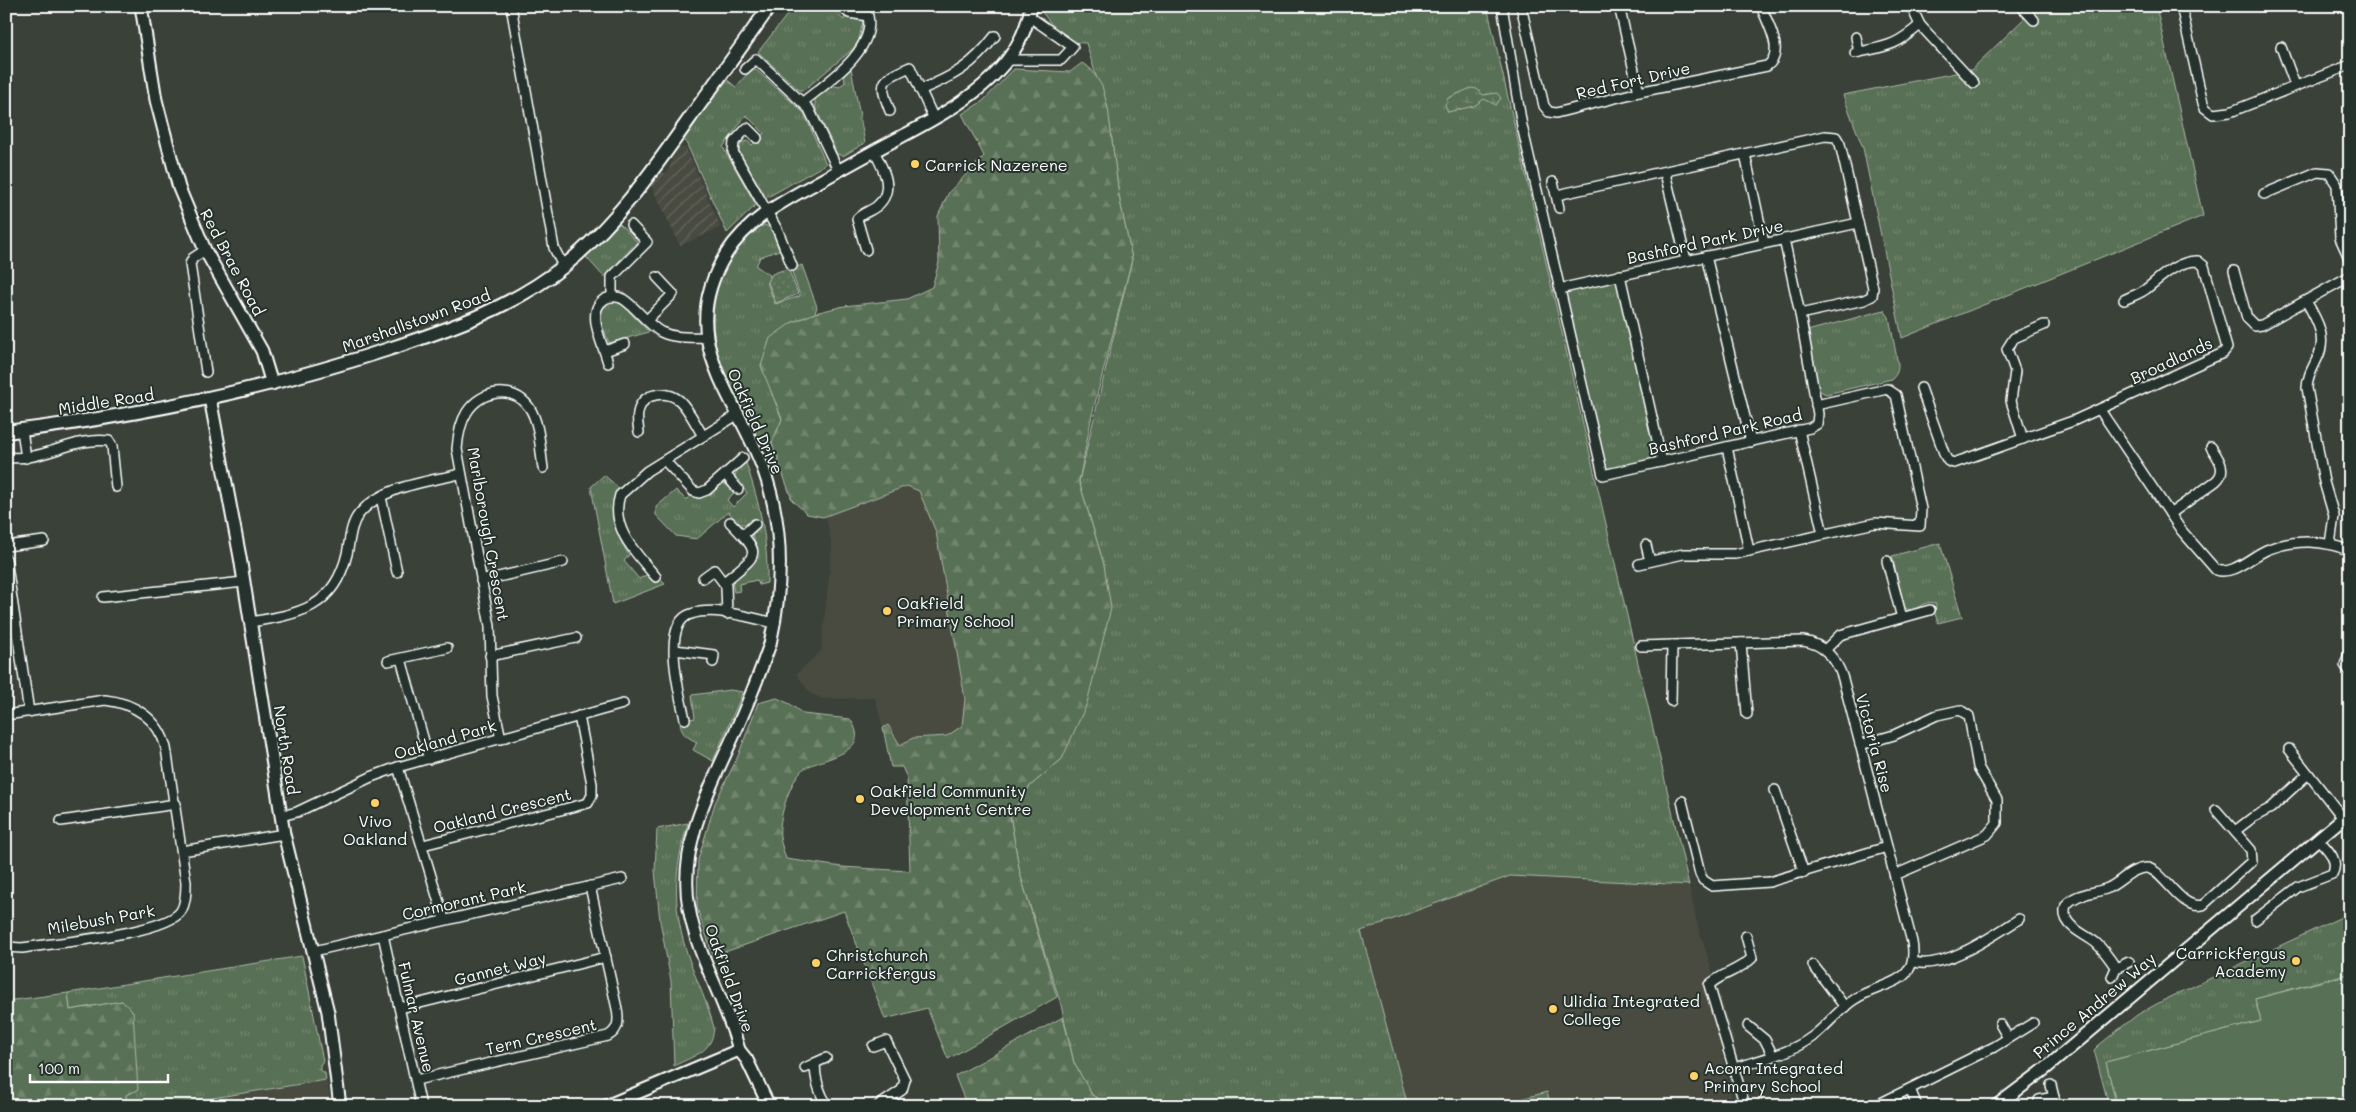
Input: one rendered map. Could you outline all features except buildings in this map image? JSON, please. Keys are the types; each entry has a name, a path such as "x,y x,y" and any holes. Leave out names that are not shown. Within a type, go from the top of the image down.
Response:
{"main road":[{"name":"Marshallstown Road","path":"210,398 338,366 476,317 510,302 563,266 611,220 644,182 770,6"},
{"name":"Middle Road","path":"6,432 119,416 210,398"}],"street":[{"name":"Red Brae Road","path":"141,6 156,100 166,148 179,188 205,250 252,330 262,351 272,384"},
{"path":"511,6 554,248 563,266"},
{"path":"803,102 850,62 864,44 868,31 868,16 849,13 840,6"},
{"path":"1502,6 1522,126 1559,289"},
{"name":"Red Fort Drive","path":"1521,6 1542,99 1549,112 1559,112 1638,92 1767,66 1773,60 1776,49 1761,6"},
{"path":"1911,6 1920,25 1974,83"},
{"path":"2021,6 2034,20"},
{"path":"2181,6 2203,103 2210,112 2218,114 2230,112 2350,65"},
{"path":"1621,7 1638,92"},
{"path":"1007,60 1061,60 1073,47 1030,12"},
{"name":"Oakfield Drive","path":"606,1106 739,1050 734,1032 703,962 696,938 685,884 687,860 696,821 759,676 775,623 781,562 774,508 764,471 714,368 707,337 708,304 717,270 737,239 767,211 838,170 934,119 985,84 1007,60 1024,34 1030,12"},
{"path":"1856,37 1857,53 1896,44 1920,25"},
{"path":"920,90 958,73 969,65 995,36"},
{"path":"2281,47 2296,85"},
{"path":"745,69 756,59 803,102 813,116 838,170"},
{"path":"890,111 882,86 887,78 910,67 934,119"},
{"path":"757,138 747,128 734,142 732,150 778,231 792,266"},
{"path":"1556,195 1665,173 1826,136 1836,136 1840,144 1874,288 1872,296 1864,300 1800,314"},
{"path":"866,250 857,219 880,202 887,184 884,170 874,151"},
{"path":"1745,154 1764,243"},
{"path":"1665,173 1686,260"},
{"path":"2264,194 2313,173 2329,173 2336,185 2340,238 2350,260"},
{"path":"1553,182 1559,208"},
{"name":"Bashford Park Drive","path":"1559,289 1858,223"},
{"path":"612,297 612,278 647,242 631,225"},
{"name":"Bashford Park Road","path":"1559,289 1603,475 1662,462 1751,442 1817,424 1816,405 1800,314 1784,239"},
{"path":"205,250 193,258 190,264 206,372"},
{"path":"1706,256 1751,442"},
{"name":"Broadlands","path":"1921,388 1945,456 1950,462 1958,462 2100,410 2223,353 2227,348 2204,266 2198,260 2190,261 2160,275 2141,292 2124,300"},
{"path":"2234,271 2247,318 2255,326 2262,325 2306,302 2350,276"},
{"path":"1620,275 1662,462"},
{"path":"647,320 673,294 657,277"},
{"path":"608,363 595,312 600,303 612,297 624,300 659,331 676,336 707,337"},
{"path":"2306,302 2319,326 2322,339 2320,352 2310,374 2307,388 2324,482 2333,511 2334,524 2330,544"},
{"path":"2023,439 2011,401 2015,371 2008,353 2008,345 2019,335 2044,325"},
{"path":"605,350 625,344"},
{"path":"1639,564 1684,554 1735,554 1875,523 1920,526 1922,509 1896,395 1887,389 1816,405"},
{"name":"Marlborough Crescent","path":"501,738 492,696 490,626 460,474 458,440 468,411 483,396 501,392 519,397 530,408 536,422 543,468"},
{"path":"639,432 638,415 640,406 654,396 665,394 673,397 685,407 703,436"},
{"name":"North Road","path":"210,398 244,582 284,834 328,1012 340,1106"},
{"path":"2100,410 2170,514 2211,566 2222,572 2231,571 2254,555 2281,545 2308,542 2330,544 2350,551"},
{"path":"656,577 634,551 622,531 618,519 620,494 629,484 737,415"},
{"path":"22,430 26,458"},
{"path":"1799,430 1823,534"},
{"path":"6,457 26,458 70,444 109,441 112,446 116,487"},
{"path":"2170,514 2216,481 2221,475 2222,467 2211,446"},
{"path":"1727,447 1749,551"},
{"path":"665,461 697,493 706,491 743,458"},
{"path":"250,622 308,607 327,596 344,567 356,519 364,509 381,497 406,487 460,474"},
{"path":"726,475 738,489"},
{"path":"381,497 397,572"},
{"path":"724,582 753,557 753,546 730,522"},
{"path":"743,535 755,524"},
{"path":"6,546 44,541"},
{"path":"1646,545 1650,561"},
{"path":"6,559 29,712"},
{"path":"1887,561 1902,618"},
{"path":"481,581 562,562"},
{"path":"703,578 714,570 724,582 727,614"},
{"path":"103,597 244,582"},
{"path":"1825,650 1840,635 1930,610"},
{"path":"685,719 676,675 675,650 676,627 684,617 700,612 727,614 775,623"},
{"path":"490,656 576,638"},
{"name":"Victoria Rise","path":"1641,646 1803,640 1816,644 1825,650 1837,664 1841,673 1895,874 1912,942 1914,962"},
{"path":"1742,643 1747,714"},
{"path":"1671,701 1672,645"},
{"path":"388,661 447,648"},
{"path":"675,650 714,654"},
{"path":"2350,651 2345,665 2350,672"},
{"path":"401,658 429,759"},
{"name":"Milebush Park","path":"6,715 105,700 118,702 138,710 150,719 162,736 176,804 186,892 181,912 173,919 143,929 22,948 6,947"},
{"name":"Oakland Park","path":"281,816 297,812 371,777 398,767 623,704"},
{"path":"1860,745 1894,735 1936,715 1960,710 1968,716 1978,767 1997,800 1999,818 1990,833 1895,874"},
{"name":"Oakland Crescent","path":"423,845 588,803 592,795 592,784 579,716"},
{"path":"2290,749 2308,774 2347,815"},
{"path":"398,767 444,919"},
{"path":"2234,832 2252,818 2271,808 2308,774"},
{"path":"1774,790 1804,873"},
{"path":"1682,801 1700,874 1707,884 1717,887 1748,885 1804,873 1887,847"},
{"path":"61,821 176,804"},
{"path":"2116,968 2097,944 2069,923 2065,912 2066,905 2082,894 2106,889 2128,874 2147,867 2155,870 2162,880 2189,904 2203,905 2252,861 2251,850 2216,810"},
{"name":"Prince Andrew Way","path":"1996,1106 2044,1069 2347,815"},
{"path":"182,851 284,834"},
{"path":"2256,920 2298,887 2332,874 2335,869 2334,860 2318,839"},
{"name":"Cormorant Park","path":"314,951 444,919 622,879"},
{"name":"Tern Crescent","path":"416,1080 611,1034 617,1026 618,1018 590,886"},
{"path":"1734,1068 1773,1056 1811,1038 1862,994 1895,982 1906,973 1914,962 1930,963 1954,955 2020,919"},
{"name":"Fulmar Avenue","path":"382,935 421,1106"},
{"path":"1745,1106 1709,985 1716,979 1744,966 1752,958 1746,936"},
{"name":"Gannet Way","path":"400,1008 606,957"},
{"path":"2112,976 2116,968 2129,962"},
{"path":"1814,965 1845,1007"},
{"path":"1875,1106 2008,1038 2033,1022"},
{"path":"2000,1024 2008,1038"},
{"path":"1748,1026 1765,1040 1773,1056"},
{"path":"874,1046 886,1041 905,1078 903,1088 883,1105"},
{"path":"739,1050 747,1060 769,1106"},
{"path":"805,1068 826,1058"},
{"path":"815,1063 815,1077 820,1093 828,1106"},
{"path":"2039,1100 2055,1101 2051,1085"},
{"path":"1910,1089 1917,1106"}],"shaded area":[{"path":"680,147 686,148 721,227 680,246 651,185 659,173 666,173 669,170 672,158"},
{"name":"Oakfield Primary School","path":"907,486 919,491 936,532 965,699 963,726 947,736 913,738 899,745 895,733 888,726 883,728 875,698 824,699 811,694 796,674 821,651 832,547 826,516"},
{"name":"Ulidia Integrated College","path":"1510,876 1689,885 1697,923 1734,1040 1720,1047 1734,1106 1408,1106 1361,931"},
{"path":"326,1080 332,1106 162,1106"},
{"path":"6,1100 14,1100 72,1106 6,1106"}],"green space":[{"path":"794,6 828,6 844,20 845,17 861,17 863,20 859,40 853,49 804,90 799,90 758,52"},
{"path":"1037,6 1487,6 1689,885 1510,876 1361,931 1408,1106 1111,1106 1092,1095 1074,1063 1061,1005 1020,874 1010,815 1030,786 1062,759 1104,565 1079,481 1132,259 1119,196 1109,118 1086,43 1066,42"},
{"path":"2037,6 2156,6 2203,216 1902,338 1863,148 1843,95 1971,70"},
{"path":"1082,63 1091,69 1102,86 1108,108 1119,196 1132,259 1092,415 1079,481 1104,565 1111,608 1087,703 1062,759 1030,786 1010,815 1020,874 1057,997 948,1059 927,1008 885,1019 844,911 713,956 697,908 698,860 715,803 738,756 758,703 777,698 790,704 803,714 850,719 856,732 855,741 849,749 806,767 800,772 785,803 780,830 780,840 786,859 842,867 910,871 907,778 902,767 891,767 883,728 888,725 900,745 913,738 947,736 962,726 965,699 936,532 919,491 907,486 823,517 807,514 792,500 772,443 782,419 761,366 770,338 791,323 815,313 844,306 907,299 932,287 939,262 938,216 949,192 984,156 962,114 983,101 1014,69 1070,72"},
{"path":"753,67 804,113 826,164 766,198 739,151 741,143 747,141 752,145 764,133 746,115 723,147 756,205 727,233 684,138 726,79 736,87"},
{"path":"851,68 865,143 843,156 837,154 815,107 815,100 821,92 832,85 839,87 845,82 844,75"},
{"path":"1471,88 1477,89 1483,95 1497,93 1501,98 1496,105 1484,99 1474,106 1448,112 1445,105 1448,98"},
{"path":"619,223 637,242 604,277 586,257"},
{"path":"765,225 771,228 779,250 760,257 756,266 770,275 767,282 775,304 800,296 791,269 802,265 817,307 815,313 791,323 771,391 782,419 772,443 757,451 725,378 713,328 714,303 721,278 744,241 756,229"},
{"path":"788,268 798,294 776,303 768,282 772,274"},
{"path":"1620,275 1662,462 1603,475 1559,289"},
{"path":"610,302 621,303 649,332 609,343 600,320 600,311"},
{"path":"1884,310 1889,317 1898,364 1894,377 1826,394 1818,390 1807,331"},
{"path":"746,463 762,522 766,552 767,583 759,585 757,580 739,584 740,591 734,592 732,582 757,559 758,548 752,535 759,525 753,520 748,524 740,524 728,512 697,539 676,536 656,515 656,507 676,490 686,500 691,495 701,498 724,483 735,492 727,500 733,507 747,493 735,477 736,471"},
{"path":"604,475 619,488 615,497 613,514 620,539 629,555 624,561 639,579 646,575 654,581 659,578 665,584 613,604 591,487"},
{"path":"1940,543 1962,617 1938,623 1935,614 1936,604 1930,602 1912,611 1905,608 1892,556"},
{"path":"730,690 743,692 713,761 693,750 697,742 684,734 680,721 695,718 692,695"},
{"path":"688,823 679,858 676,891 677,907 683,941 714,1028 713,1036 706,1048 695,1056 674,1066 671,981 660,921 655,871 657,829"},
{"path":"2350,913 2350,973 2255,999 2261,1021 2106,1062 2117,1106 2109,1106 2094,1050 2099,1045 2137,1015 2162,1001"},
{"path":"302,956 323,1061 320,1065 320,1070 325,1073 326,1080 162,1106 126,1106 122,1001 70,1010 68,993"},
{"path":"2350,974 2350,1106 2117,1106 2106,1062 2261,1021 2255,999"},
{"path":"68,993 70,1010 122,1001 133,1012 138,1090 126,1095 126,1106 72,1106 6,1100 6,1001"},
{"path":"1063,1017 1074,1063 1092,1095 1111,1106 967,1106 955,1076"},
{"path":"1547,1092 1551,1106 1495,1106"}],"place":[{"name":"Carrick Nazerene","path":"915,164"},
{"name":"Oakfield Primary School","path":"887,611"},
{"name":"Oakfield Community Development Centre","path":"860,799"},
{"name":"Vivo Oakland","path":"375,803"},
{"name":"Carrickfergus Academy","path":"2296,961"},
{"name":"Christchurch Carrickfergus","path":"816,963"},
{"name":"Ulidia Integrated College","path":"1553,1009"},
{"name":"Acorn Integrated Primary School","path":"1694,1076"}]}
